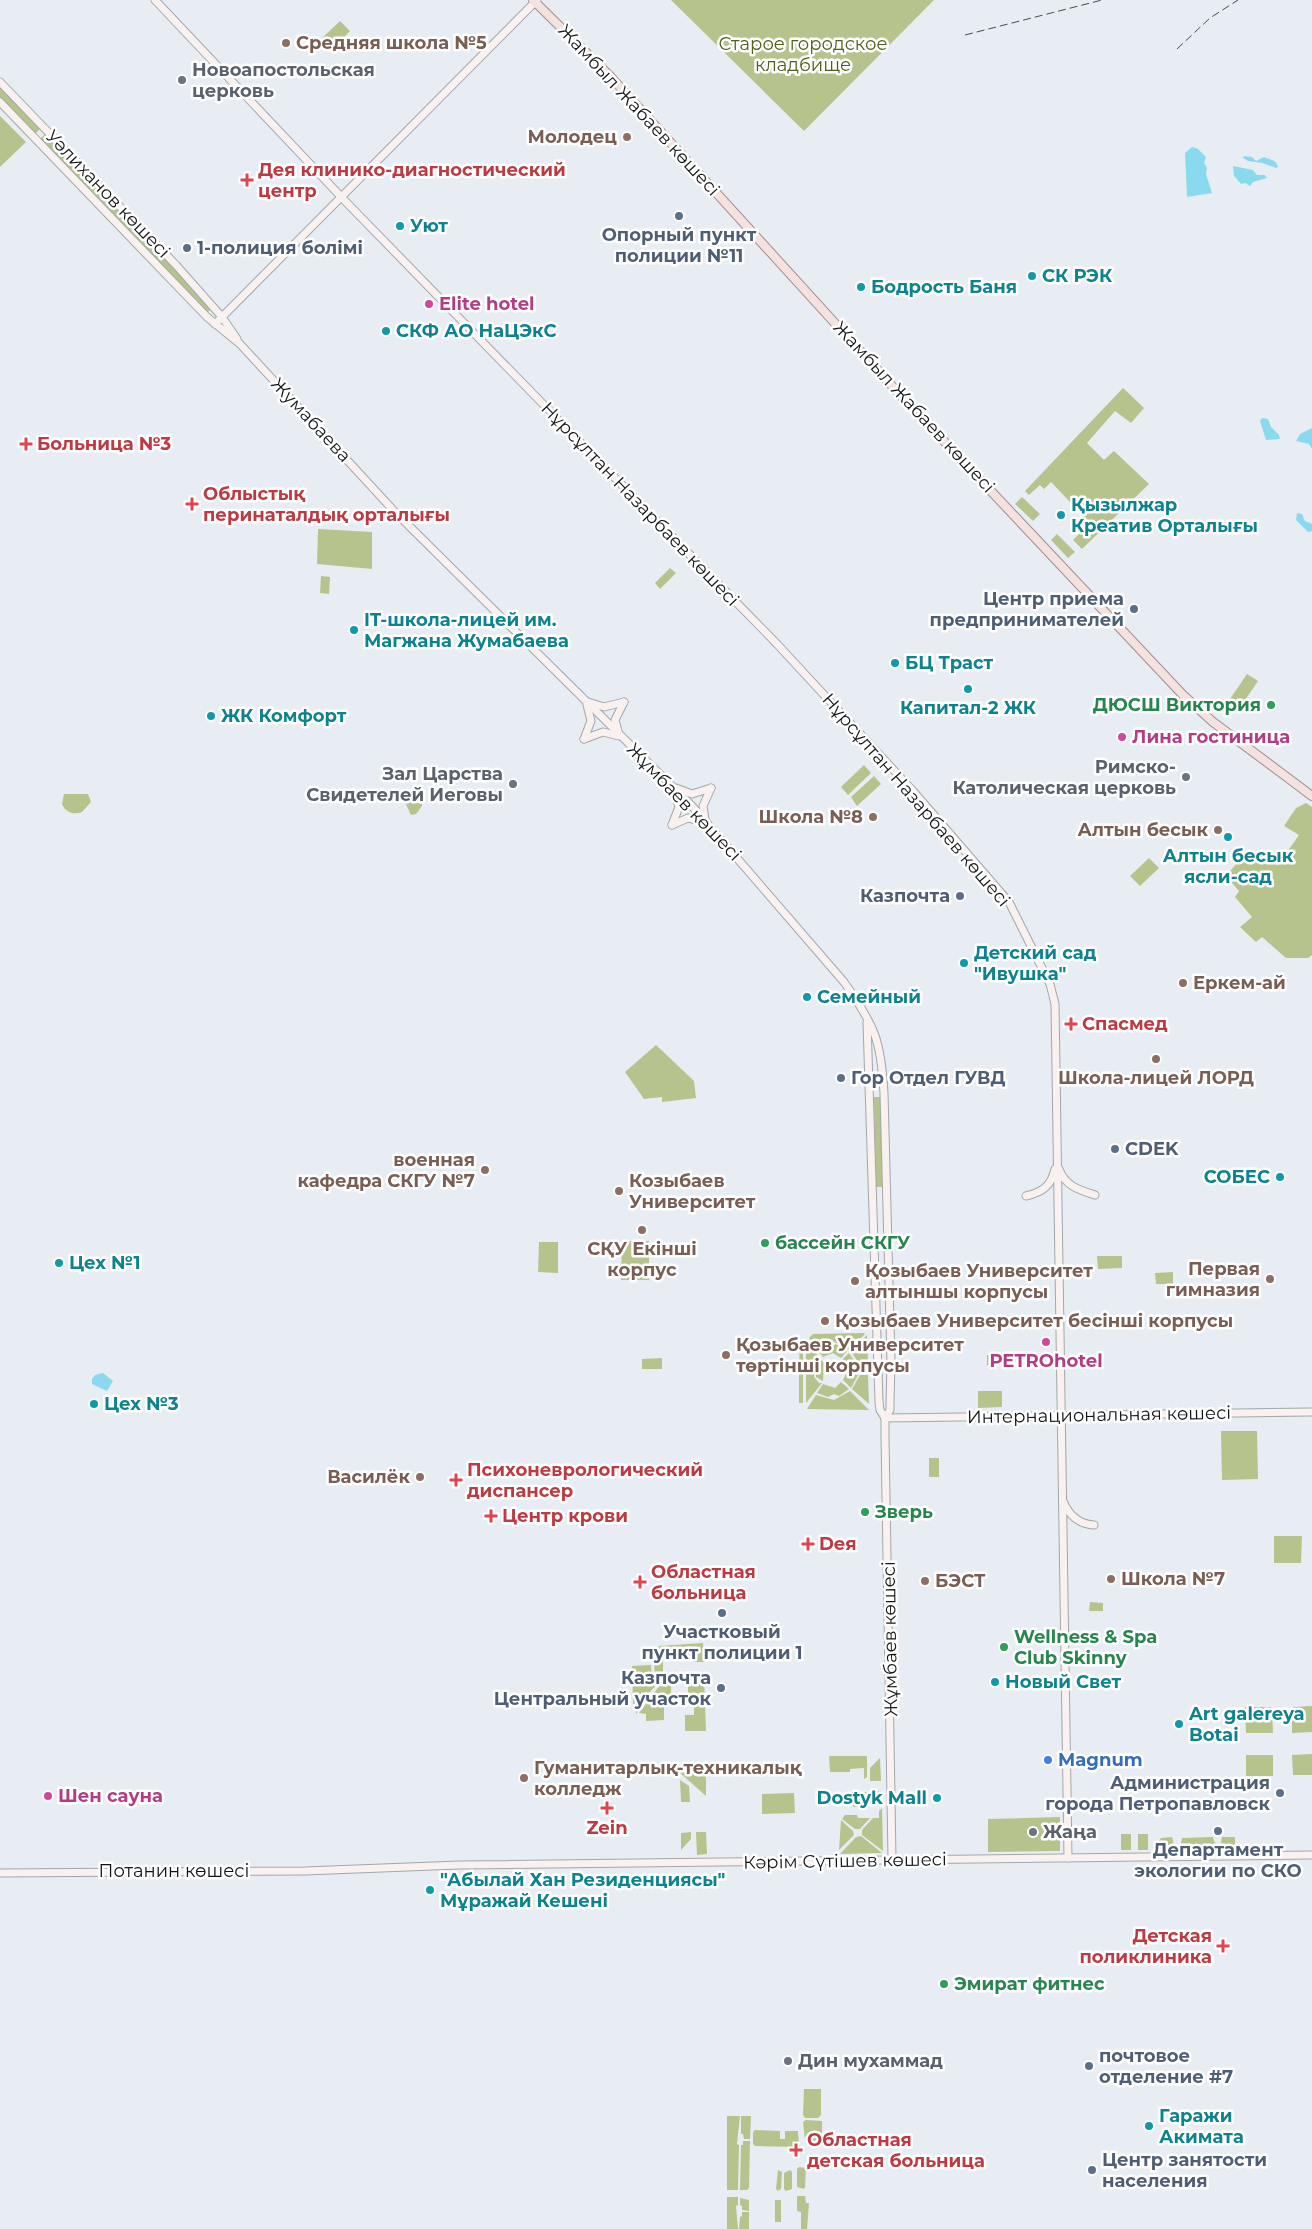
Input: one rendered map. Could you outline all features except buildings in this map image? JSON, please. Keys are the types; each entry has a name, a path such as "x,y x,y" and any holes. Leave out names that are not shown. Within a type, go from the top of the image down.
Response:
{"main road":[{"name":"Нұрсұлтан Назарбаев көшесі","path":"155,0 342,197 817,686 920,798 1009,902 1050,984 1055,1001 1068,1858"},
{"path":"215,324 535,1"},
{"name":"Жамбыл Жабаев көшесі","path":"535,1 583,48 650,119 893,387 1177,688 1213,722 1312,796"},
{"name":"Уәлиханов көшесі","path":"0,82 222,317"},
{"name":"Уәлиханов көшесі","path":"0,102 215,324"},
{"path":"222,317 240,344"},
{"name":"Жумабаева","path":"215,324 240,344 395,512 488,605"},
{"name":"Жұмбаев көшесі","path":"488,605 708,824 844,982 865,1011 876,1034 881,1052 884,1093 890,1362 890,1410 885,1418"},
{"path":"584,701 604,707 624,702 615,722 616,729 622,737"},
{"path":"584,701 591,718 584,739 604,732 622,737"},
{"path":"672,787 692,794 711,788 702,808 708,824"},
{"path":"672,787 679,805 672,825 691,818 708,824"},
{"name":"Жұмбаев көшесі","path":"865,1011 869,1042 879,1402 880,1410 885,1418 892,1859"},
{"path":"1057,1159 1059,1171 1066,1183 1074,1188 1095,1195"},
{"path":"1026,1196 1038,1193 1047,1187 1054,1175 1057,1159"},
{"name":"Интернациональная көшесі","path":"885,1418 1312,1412"},
{"path":"1062,1499 1067,1510 1077,1521 1083,1524 1094,1525"},
{"name":"Кәрім Сүтішев көшесі","path":"347,1869 459,1865 1312,1855"},
{"name":"Потанин көшесі","path":"0,1873 305,1871 347,1869"}],"green space":[{"name":"Старое городское кладбище","path":"671,0 934,0 804,131"},
{"path":"340,21 350,31 331,51 320,40"},
{"path":"0,87 40,129 35,134 0,98"},
{"path":"0,116 26,142 0,167"},
{"path":"45,134 212,308 207,313 40,139"},
{"path":"1123,388 1144,408 1131,423 1115,411 1087,443 1104,460 1114,451 1149,484 1082,549 1073,540 1090,523 1051,482 1044,489 1040,485 1029,495 1025,491"},
{"path":"1022,497 1040,514 1033,521 1015,504"},
{"path":"318,529 372,532 372,569 317,564"},
{"path":"1057,534 1075,552 1068,558 1051,540"},
{"path":"670,568 676,573 660,589 655,583"},
{"path":"321,576 330,577 329,594 320,593"},
{"path":"1247,674 1258,681 1239,709 1228,702"},
{"path":"864,765 871,773 848,795 841,787"},
{"path":"874,776 881,784 857,806 851,797"},
{"path":"64,794 88,794 91,802 82,812 70,812 62,804"},
{"path":"393,799 407,799 422,804 422,806 416,814 411,815 405,802"},
{"path":"1306,803 1312,807 1312,955 1308,958 1286,958 1262,937 1256,942 1240,927 1252,917 1235,897 1239,891 1226,876 1247,851 1262,862 1278,865 1299,835 1284,826 1296,808"},
{"path":"1149,858 1159,868 1140,886 1130,876"},
{"path":"656,1045 694,1081 696,1098 662,1102 662,1097 644,1099 625,1072"},
{"path":"874,1097 881,1097 883,1187 876,1187"},
{"path":"622,1241 649,1241 649,1280 621,1280"},
{"path":"539,1242 558,1242 558,1273 538,1272"},
{"path":"1097,1256 1122,1256 1122,1268 1098,1269"},
{"path":"1173,1272 1173,1284 1156,1284 1155,1273"},
{"path":"813,1334 865,1334 849,1350 831,1340 815,1346 809,1338"},
{"path":"867,1335 868,1365 860,1366 851,1351"},
{"path":"800,1339 803,1339 803,1367 799,1367"},
{"path":"806,1341 820,1358 817,1357 813,1361 814,1377 819,1383 822,1383 806,1403"},
{"path":"826,1344 831,1347 836,1344 847,1351 841,1358 833,1353 823,1357 816,1348"},
{"path":"849,1353 858,1366 847,1366 842,1360"},
{"path":"987,1355 1006,1356 1006,1365 987,1365"},
{"path":"662,1358 662,1369 642,1369 642,1359"},
{"path":"821,1360 824,1363 823,1381 816,1377 815,1362"},
{"path":"799,1371 803,1372 803,1403 799,1403"},
{"path":"846,1374 858,1375 851,1388 843,1380"},
{"path":"860,1375 868,1375 869,1404 852,1389"},
{"path":"841,1382 849,1389 839,1396 834,1394 828,1397 817,1393 823,1384 835,1388"},
{"path":"850,1391 869,1410 807,1409 816,1395 834,1400"},
{"path":"978,1391 1002,1391 1002,1407 978,1408"},
{"path":"1221,1431 1257,1431 1258,1479 1222,1480"},
{"path":"929,1458 939,1458 939,1477 929,1477"},
{"path":"1274,1536 1302,1536 1301,1563 1274,1563"},
{"path":"1090,1602 1103,1603 1103,1611 1089,1611"},
{"path":"703,1643 704,1662 693,1662 692,1655 663,1656 663,1679 655,1679 654,1660 659,1646"},
{"path":"651,1665 652,1681 660,1681 649,1693 649,1696 636,1714 635,1704 633,1704 632,1666"},
{"path":"704,1677 706,1731 685,1731 685,1715 694,1715 694,1705 688,1704 688,1685 694,1685 694,1678"},
{"path":"663,1681 663,1685 671,1685 671,1705 664,1705 664,1720 646,1721 646,1714 639,1713"},
{"path":"1312,1706 1312,1732 1292,1733 1292,1707"},
{"path":"1245,1707 1272,1707 1273,1733 1246,1733"},
{"path":"1312,1754 1312,1775 1293,1775 1292,1755"},
{"path":"1246,1755 1273,1755 1273,1776 1246,1776"},
{"path":"829,1756 867,1756 867,1777 864,1779 864,1768 850,1769 850,1772 830,1772"},
{"path":"880,1758 881,1781 870,1781 870,1768"},
{"path":"679,1769 706,1769 706,1796 679,1772"},
{"path":"680,1780 689,1786 690,1802 681,1802"},
{"path":"871,1791 881,1791 882,1802 871,1802"},
{"path":"864,1792 868,1792 868,1807 853,1807 853,1801 864,1800"},
{"path":"794,1793 795,1813 762,1814 762,1794"},
{"path":"882,1808 883,1851 862,1835 862,1830 873,1818 879,1818 879,1811"},
{"path":"845,1815 870,1818 860,1829 855,1829 842,1819"},
{"path":"1060,1817 1060,1851 988,1852 988,1819"},
{"path":"841,1820 853,1831 854,1835 839,1850"},
{"path":"691,1832 691,1839 681,1850 681,1833"},
{"path":"696,1832 706,1832 707,1854 697,1855"},
{"path":"1121,1834 1131,1834 1131,1850 1121,1850"},
{"path":"1138,1834 1148,1834 1148,1850 1138,1850"},
{"path":"861,1836 882,1853 840,1854 856,1837"},
{"path":"1172,1837 1175,1849 1158,1849 1158,1842 1161,1838"},
{"path":"1213,1837 1217,1845 1221,1843 1222,1837 1235,1837 1235,1848 1180,1848 1182,1838"},
{"path":"804,2089 821,2089 821,2115 818,2118 805,2118 803,2115"},
{"path":"727,2116 740,2116 737,2144 739,2145 738,2190 727,2190"},
{"path":"741,2116 751,2116 750,2139 744,2139 743,2134 741,2134"},
{"path":"806,2120 822,2121 822,2134 837,2135 835,2143 807,2142 805,2140 803,2122"},
{"path":"755,2130 780,2131 780,2139 785,2139 785,2131 798,2131 799,2145 798,2147 755,2146 753,2144 753,2132"},
{"path":"743,2141 750,2141 749,2188 747,2190 740,2190 741,2145 743,2145"},
{"path":"799,2167 806,2168 804,2189 797,2187 797,2169"},
{"path":"778,2170 782,2172 781,2189 778,2191 776,2189"},
{"path":"790,2170 792,2172 792,2189 786,2191 784,2189 784,2173"},
{"path":"797,2196 805,2196 806,2203 809,2203 807,2229 801,2229 801,2212 797,2211"},
{"path":"727,2197 738,2197 738,2205 736,2206 738,2229 727,2229"},
{"path":"740,2198 749,2200 749,2211 742,2210"},
{"path":"775,2200 781,2200 781,2222 775,2222"},
{"path":"742,2212 749,2212 749,2229 739,2229"}],"water":[{"path":"1192,147 1198,149 1206,157 1204,163 1207,168 1206,174 1212,193 1187,197 1185,153"},
{"path":"1244,156 1252,157 1256,161 1264,157 1274,161 1278,167 1248,161 1243,158"},
{"path":"1233,166 1253,170 1257,175 1265,175 1267,178 1253,182 1250,186 1245,183 1241,184 1234,176"},
{"path":"1262,418 1268,419 1271,427 1279,435 1280,439 1266,440 1260,421"},
{"path":"1312,428 1312,449 1309,444 1296,441 1300,434"},
{"path":"1297,513 1302,514 1305,521 1312,524 1312,531 1308,532 1296,520"},
{"path":"103,1373 113,1381 107,1391 92,1384 92,1379 95,1375"}],"railway":[{"path":"965,35 1102,0"},
{"path":"1177,49 1210,18 1238,0"}],"place":[{"name":"Средняя школа №5","path":"286,43"},
{"name":"Новоапостольская церковь","path":"182,80"},
{"name":"Молодец","path":"627,137"},
{"name":"Дея клинико-диагностический центр","path":"247,180"},
{"name":"Опорный пункт полиции №11","path":"679,216"},
{"name":"Уют","path":"400,226"},
{"name":"1-полиция болiмi","path":"187,248"},
{"name":"СК РЭК","path":"1032,276"},
{"name":"Бодрость Баня","path":"861,287"},
{"name":"Elite hotel","path":"429,304"},
{"name":"СКФ АО НаЦЭкС","path":"386,331"},
{"name":"Больница №3","path":"26,444"},
{"name":"Облыстық перинаталдық орталығы","path":"192,504"},
{"name":"Қызылжар Креатив Орталығы","path":"1061,515"},
{"name":"Центр приема предпринимателей","path":"1134,609"},
{"name":"IT-школа-лицей им. Магжана Жумабаева","path":"354,630"},
{"name":"БЦ Траст","path":"895,663"},
{"name":"Капитал-2 ЖК","path":"968,689"},
{"name":"ДЮСШ Виктория","path":"1271,705"},
{"name":"ЖК Комфорт","path":"211,716"},
{"name":"Лина гостиница","path":"1122,737"},
{"name":"Римско- Католическая церковь","path":"1186,777"},
{"name":"Зал Царства Свидетелей Иеговы","path":"513,784"},
{"name":"Школа №8","path":"873,817"},
{"name":"Алтын бесык","path":"1218,830"},
{"name":"Алтын бесык ясли-сад","path":"1228,837"},
{"name":"Казпочта","path":"960,896"},
{"name":"Детский сад \"Ивушка\"","path":"964,963"},
{"name":"Еркем-ай","path":"1183,983"},
{"name":"Семейный","path":"807,997"},
{"name":"Спасмед","path":"1071,1024"},
{"name":"Школа-лицей ЛОРД","path":"1156,1059"},
{"name":"Гор Отдел ГУВД","path":"841,1078"},
{"name":"CDEK","path":"1115,1149"},
{"name":"военная кафедра СКГУ №7","path":"485,1170"},
{"name":"СОБЕС","path":"1280,1177"},
{"name":"Козыбаев Университет","path":"619,1191"},
{"name":"СҚУ Екінші корпус","path":"642,1230"},
{"name":"бассейн СКГУ","path":"765,1243"},
{"name":"Цех №1","path":"59,1263"},
{"name":"Первая гимназия","path":"1270,1279"},
{"name":"Қозыбаев Университет алтыншы корпусы","path":"855,1281"},
{"name":"Қозыбаев Университет бесінші корпусы","path":"825,1321"},
{"name":"PETROhotel","path":"1046,1342"},
{"name":"Қозыбаев Университет төртінші корпусы","path":"726,1355"},
{"name":"Цех №3","path":"94,1404"},
{"name":"Василёк","path":"420,1477"},
{"name":"Психоневрологический диспансер","path":"456,1480"},
{"name":"Зверь","path":"865,1512"},
{"name":"Центр крови","path":"491,1516"},
{"name":"Deя","path":"808,1544"},
{"name":"Школа №7","path":"1111,1579"},
{"name":"БЭСТ","path":"925,1581"},
{"name":"Областная больница","path":"640,1582"},
{"name":"Участковый пункт полиции 1","path":"722,1613"},
{"name":"Wellness & Spa Club Skinny","path":"1004,1647"},
{"name":"Новый Свет","path":"995,1682"},
{"name":"Казпочта Центральный участок","path":"721,1688"},
{"name":"Art galereya Botai","path":"1179,1724"},
{"name":"Magnum","path":"1048,1760"},
{"name":"Гуманитарлық-техникалық колледж","path":"524,1778"},
{"name":"Администрация города Петропавловск","path":"1280,1793"},
{"name":"Шен сауна","path":"48,1796"},
{"name":"Dostyk Mall","path":"937,1798"},
{"name":"Zein","path":"607,1808"},
{"name":"Департамент экологии по СКО","path":"1218,1831"},
{"name":"Жаңа","path":"1033,1832"},
{"name":"\"Абылай Хан Резиденциясы\" Мұражай Кешені","path":"430,1890"},
{"name":"Детская поликлиника","path":"1223,1946"},
{"name":"Эмират фитнес","path":"944,1984"},
{"name":"Дин мухаммад","path":"788,2061"},
{"name":"почтовое отделение #7","path":"1089,2066"},
{"name":"Гаражи Акимата","path":"1149,2126"},
{"name":"Областная детская больница","path":"796,2150"},
{"name":"Центр занятости населения","path":"1092,2170"}]}
